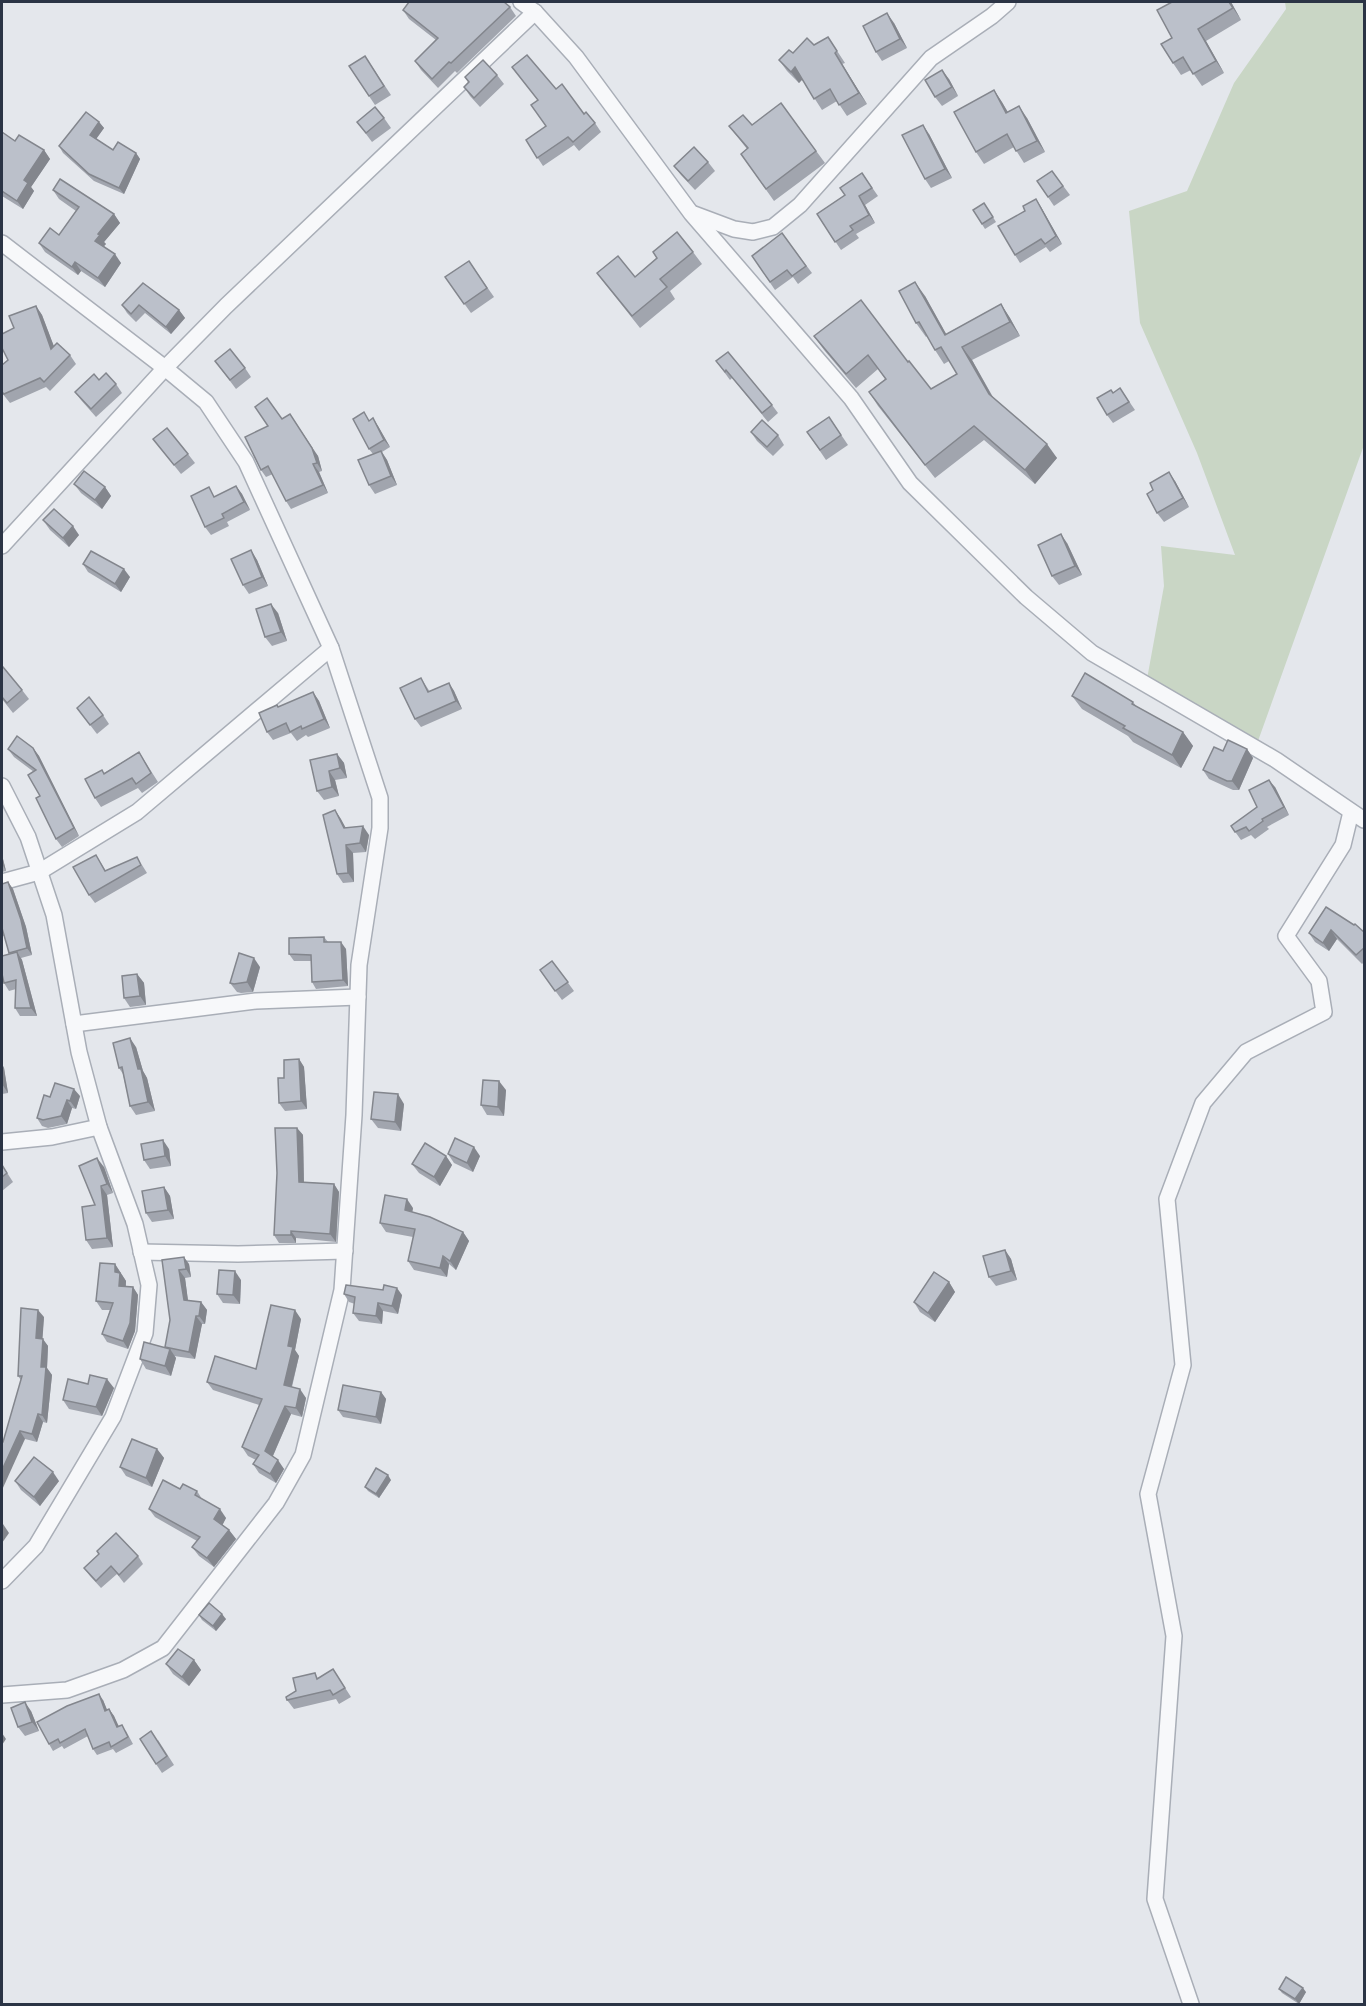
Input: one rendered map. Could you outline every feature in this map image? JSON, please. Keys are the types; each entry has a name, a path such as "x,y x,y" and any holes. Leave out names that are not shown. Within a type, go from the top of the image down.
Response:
{"street":[{"path":"521,2 535,12 576,57 691,213 851,398 910,483 1026,597 1092,653 1276,760 1358,816 1343,845 1286,936 1319,981 1324,1012 1246,1052 1231,1069 1203,1103 1167,1199 1184,1365 1148,1494 1174,1636 1155,1899 1191,2004"},
{"path":"691,213 734,229 753,232 773,227 800,205 932,58 1008,2"},
{"path":"2,546 165,368 345,192 535,12"},
{"path":"2,243 206,402 246,462 331,648 380,798 380,828 359,965 354,1115 342,1290 303,1455 263,1521 163,1648 123,1670 68,1690 2,1695"},
{"path":"2,882 39,872 138,812 331,648"},
{"path":"2,786 28,837 54,915 74,1024 99,1127 135,1224 149,1285 145,1334 113,1417 36,1546 2,1581"},
{"path":"74,1024 256,1001 358,997"},
{"path":"2,1142 52,1137 99,1127"},
{"path":"141,1252 238,1254 345,1251"}],"green space":[{"path":"1285,2 1364,2 1364,445 1258,741 1147,679 1164,586 1161,546 1235,555 1197,453 1140,323 1129,211 1187,191 1234,83 1286,9"}],"building":[{"path":"409,2 504,2 510,7 432,79 415,61 438,38 403,10"},
{"path":"1172,2 1229,2 1233,8 1198,29 1216,61 1193,74 1183,57 1173,63 1161,44 1172,38 1157,10"},
{"path":"887,13 900,39 876,52 863,26"},
{"path":"828,37 859,93 839,105 830,89 814,99 795,67 791,72 779,60 789,50 793,53 807,38 814,45"},
{"path":"527,55 556,89 562,84 584,114 586,112 595,123 573,142 568,137 537,158 526,140 546,126 531,105 538,100 512,67"},
{"path":"365,56 384,86 369,96 349,66"},
{"path":"483,60 497,75 474,98 464,87 469,82 465,77"},
{"path":"942,70 952,87 935,97 925,80"},
{"path":"994,90 1006,113 1019,106 1037,141 1016,151 1007,134 976,152 954,112"},
{"path":"781,103 816,151 766,189 741,154 748,148 729,126 743,115 752,125"},
{"path":"375,107 384,118 366,133 357,122"},
{"path":"86,112 99,122 90,135 113,150 118,142 136,153 119,188 89,174 59,146"},
{"path":"923,125 945,169 925,179 902,135"},
{"path":"2,132 15,141 19,135 44,150 24,180 28,183 17,201 2,191"},
{"path":"694,147 708,162 688,181 674,166"},
{"path":"1052,171 1063,186 1048,197 1037,181"},
{"path":"862,173 872,188 859,196 869,215 850,226 853,230 835,242 817,214 845,195 840,188"},
{"path":"60,179 114,214 95,241 115,254 98,278 75,262 72,267 39,243 50,228 59,235 79,207 53,190"},
{"path":"1036,199 1056,236 1045,244 1041,239 1015,255 998,226 1025,211 1023,206"},
{"path":"984,203 993,217 982,224 973,210"},
{"path":"677,232 693,252 660,279 667,287 632,316 597,273 618,256 635,277 657,258 653,252"},
{"path":"782,233 806,266 792,276 787,270 770,282 752,256"},
{"path":"469,261 487,288 464,304 445,277"},
{"path":"915,282 945,335 1001,304 1010,322 962,347 989,394 1047,444 1025,470 974,426 925,465 869,392 886,379 868,355 846,374 814,336 861,300 931,389 957,374 941,347 935,350 919,322 916,323 899,291"},
{"path":"143,283 179,310 166,327 139,305 131,314 122,305"},
{"path":"36,306 51,349 57,343 70,355 44,382 40,378 4,394 2,392 2,365 8,360 2,348 2,334 14,328 9,316"},
{"path":"230,349 245,368 230,380 215,361"},
{"path":"728,352 772,405 762,413 716,361"},
{"path":"106,373 116,384 91,409 75,392 94,374 99,380"},
{"path":"1120,388 1129,402 1107,415 1097,398"},
{"path":"267,398 282,419 290,414 312,448 317,463 313,464 323,485 286,501 268,466 261,470 245,437 268,426 255,407"},
{"path":"364,412 369,421 373,418 384,440 369,449 353,419"},
{"path":"829,417 841,435 820,450 807,432"},
{"path":"762,420 778,435 767,447 751,432"},
{"path":"167,428 188,454 174,465 153,439"},
{"path":"381,451 391,476 369,485 358,460"},
{"path":"84,471 105,487 95,500 74,484"},
{"path":"1169,472 1183,498 1157,513 1147,494 1153,490 1150,483"},
{"path":"236,486 244,502 222,514 224,518 205,527 191,496 209,487 214,497"},
{"path":"54,509 73,526 63,538 43,520"},
{"path":"1061,534 1075,566 1052,576 1038,545"},
{"path":"251,550 262,577 243,585 231,559"},
{"path":"91,551 124,569 115,584 83,564"},
{"path":"271,604 281,632 265,637 256,609"},
{"path":"3,667 22,690 7,703 2,697"},
{"path":"1085,673 1133,702 1132,704 1183,732 1172,755 1072,696"},
{"path":"421,678 428,692 449,683 456,701 415,719 400,688"},
{"path":"313,692 324,719 290,732 286,723 267,732 259,713"},
{"path":"89,697 103,715 90,725 77,708"},
{"path":"17,736 33,748 74,828 56,839 36,798 40,796 28,775 36,770 8,749"},
{"path":"1228,740 1247,749 1232,781 1203,770 1214,747 1223,751"},
{"path":"139,752 151,773 136,784 132,778 95,798 85,779 102,770 104,774"},
{"path":"337,754 340,768 329,771 332,787 317,791 310,760"},
{"path":"1269,780 1284,807 1262,819 1263,821 1249,831 1246,827 1235,832 1231,826 1257,807 1249,790"},
{"path":"335,810 344,828 363,826 360,843 346,845 348,873 337,874 323,815"},
{"path":"96,855 105,871 137,857 141,865 89,895 73,867"},
{"path":"8,882 21,920 27,948 9,953 2,928 2,884"},
{"path":"1326,907 1355,924 1365,933 1365,947 1356,955 1331,930 1323,943 1309,933"},
{"path":"324,937 324,942 341,942 343,980 312,982 311,955 289,954 289,938"},
{"path":"17,952 31,1008 15,1008 16,980 4,983 2,956"},
{"path":"239,953 254,958 247,982 234,984 230,983"},
{"path":"552,961 568,982 555,991 540,970"},
{"path":"137,974 140,996 124,998 122,976"},
{"path":"130,1038 138,1069 141,1069 148,1102 130,1106 122,1067 119,1068 113,1043"},
{"path":"299,1059 301,1101 279,1103 278,1078 284,1078 284,1060"},
{"path":"483,1080 499,1081 498,1107 481,1105"},
{"path":"55,1083 74,1089 70,1101 67,1100 61,1116 43,1120 37,1118 44,1095 50,1097"},
{"path":"374,1092 398,1094 395,1122 371,1119"},
{"path":"275,1128 297,1128 299,1182 334,1184 330,1234 291,1231 291,1235 274,1235 277,1173"},
{"path":"455,1138 474,1147 467,1163 448,1154"},
{"path":"163,1140 165,1156 144,1160 141,1144"},
{"path":"425,1143 446,1156 434,1177 412,1164"},
{"path":"97,1158 107,1184 101,1186 107,1238 86,1240 82,1207 95,1205 79,1166"},
{"path":"2,1165 7,1173 2,1177"},
{"path":"164,1187 168,1210 146,1213 142,1191"},
{"path":"385,1195 407,1199 405,1210 430,1217 463,1232 450,1261 443,1256 440,1268 408,1261 415,1229 380,1223"},
{"path":"1005,1250 1011,1271 989,1277 983,1256"},
{"path":"184,1257 186,1269 179,1270 184,1300 201,1302 189,1352 165,1347 170,1320 162,1260"},
{"path":"100,1263 115,1264 115,1272 120,1273 119,1286 133,1287 130,1323 123,1341 102,1334 113,1303 96,1301"},
{"path":"219,1270 235,1271 233,1295 217,1294"},
{"path":"934,1272 949,1282 928,1313 914,1302"},
{"path":"346,1285 383,1290 384,1285 397,1288 392,1306 378,1303 376,1316 353,1313 355,1297 344,1294"},
{"path":"271,1305 295,1310 288,1346 293,1347 284,1385 300,1389 296,1408 285,1406 265,1451 278,1460 270,1474 253,1464 259,1455 242,1447 262,1399 207,1382 215,1356 256,1369"},
{"path":"21,1308 38,1310 36,1338 43,1339 41,1367 46,1367 42,1415 38,1414 32,1434 20,1431 2,1470 2,1442 22,1376 18,1376"},
{"path":"144,1342 170,1349 165,1366 140,1359"},
{"path":"90,1375 107,1379 96,1407 63,1400 68,1379 88,1384"},
{"path":"343,1385 381,1392 376,1417 338,1410"},
{"path":"132,1439 157,1449 146,1478 120,1467"},
{"path":"34,1457 53,1472 34,1497 15,1481"},
{"path":"376,1468 388,1475 376,1494 365,1487"},
{"path":"163,1480 180,1489 183,1484 197,1491 195,1495 220,1509 214,1519 229,1530 207,1558 192,1547 200,1537 149,1509"},
{"path":"116,1533 138,1556 119,1575 111,1566 96,1581 84,1568 99,1554 97,1551"},
{"path":"209,1603 222,1614 213,1626 199,1615"},
{"path":"178,1649 194,1660 182,1677 166,1664"},
{"path":"333,1669 345,1688 333,1695 330,1690 287,1700 286,1697 296,1691 293,1678 315,1673 317,1679"},
{"path":"99,1694 105,1711 109,1709 117,1727 122,1725 128,1737 111,1747 109,1742 93,1749 85,1729 60,1743 58,1739 49,1744 37,1722 67,1706"},
{"path":"25,1702 32,1722 18,1727 11,1708"},
{"path":"151,1731 167,1756 156,1764 140,1739"},
{"path":"1286,1977 1303,1988 1295,1999 1279,1989"}]}
